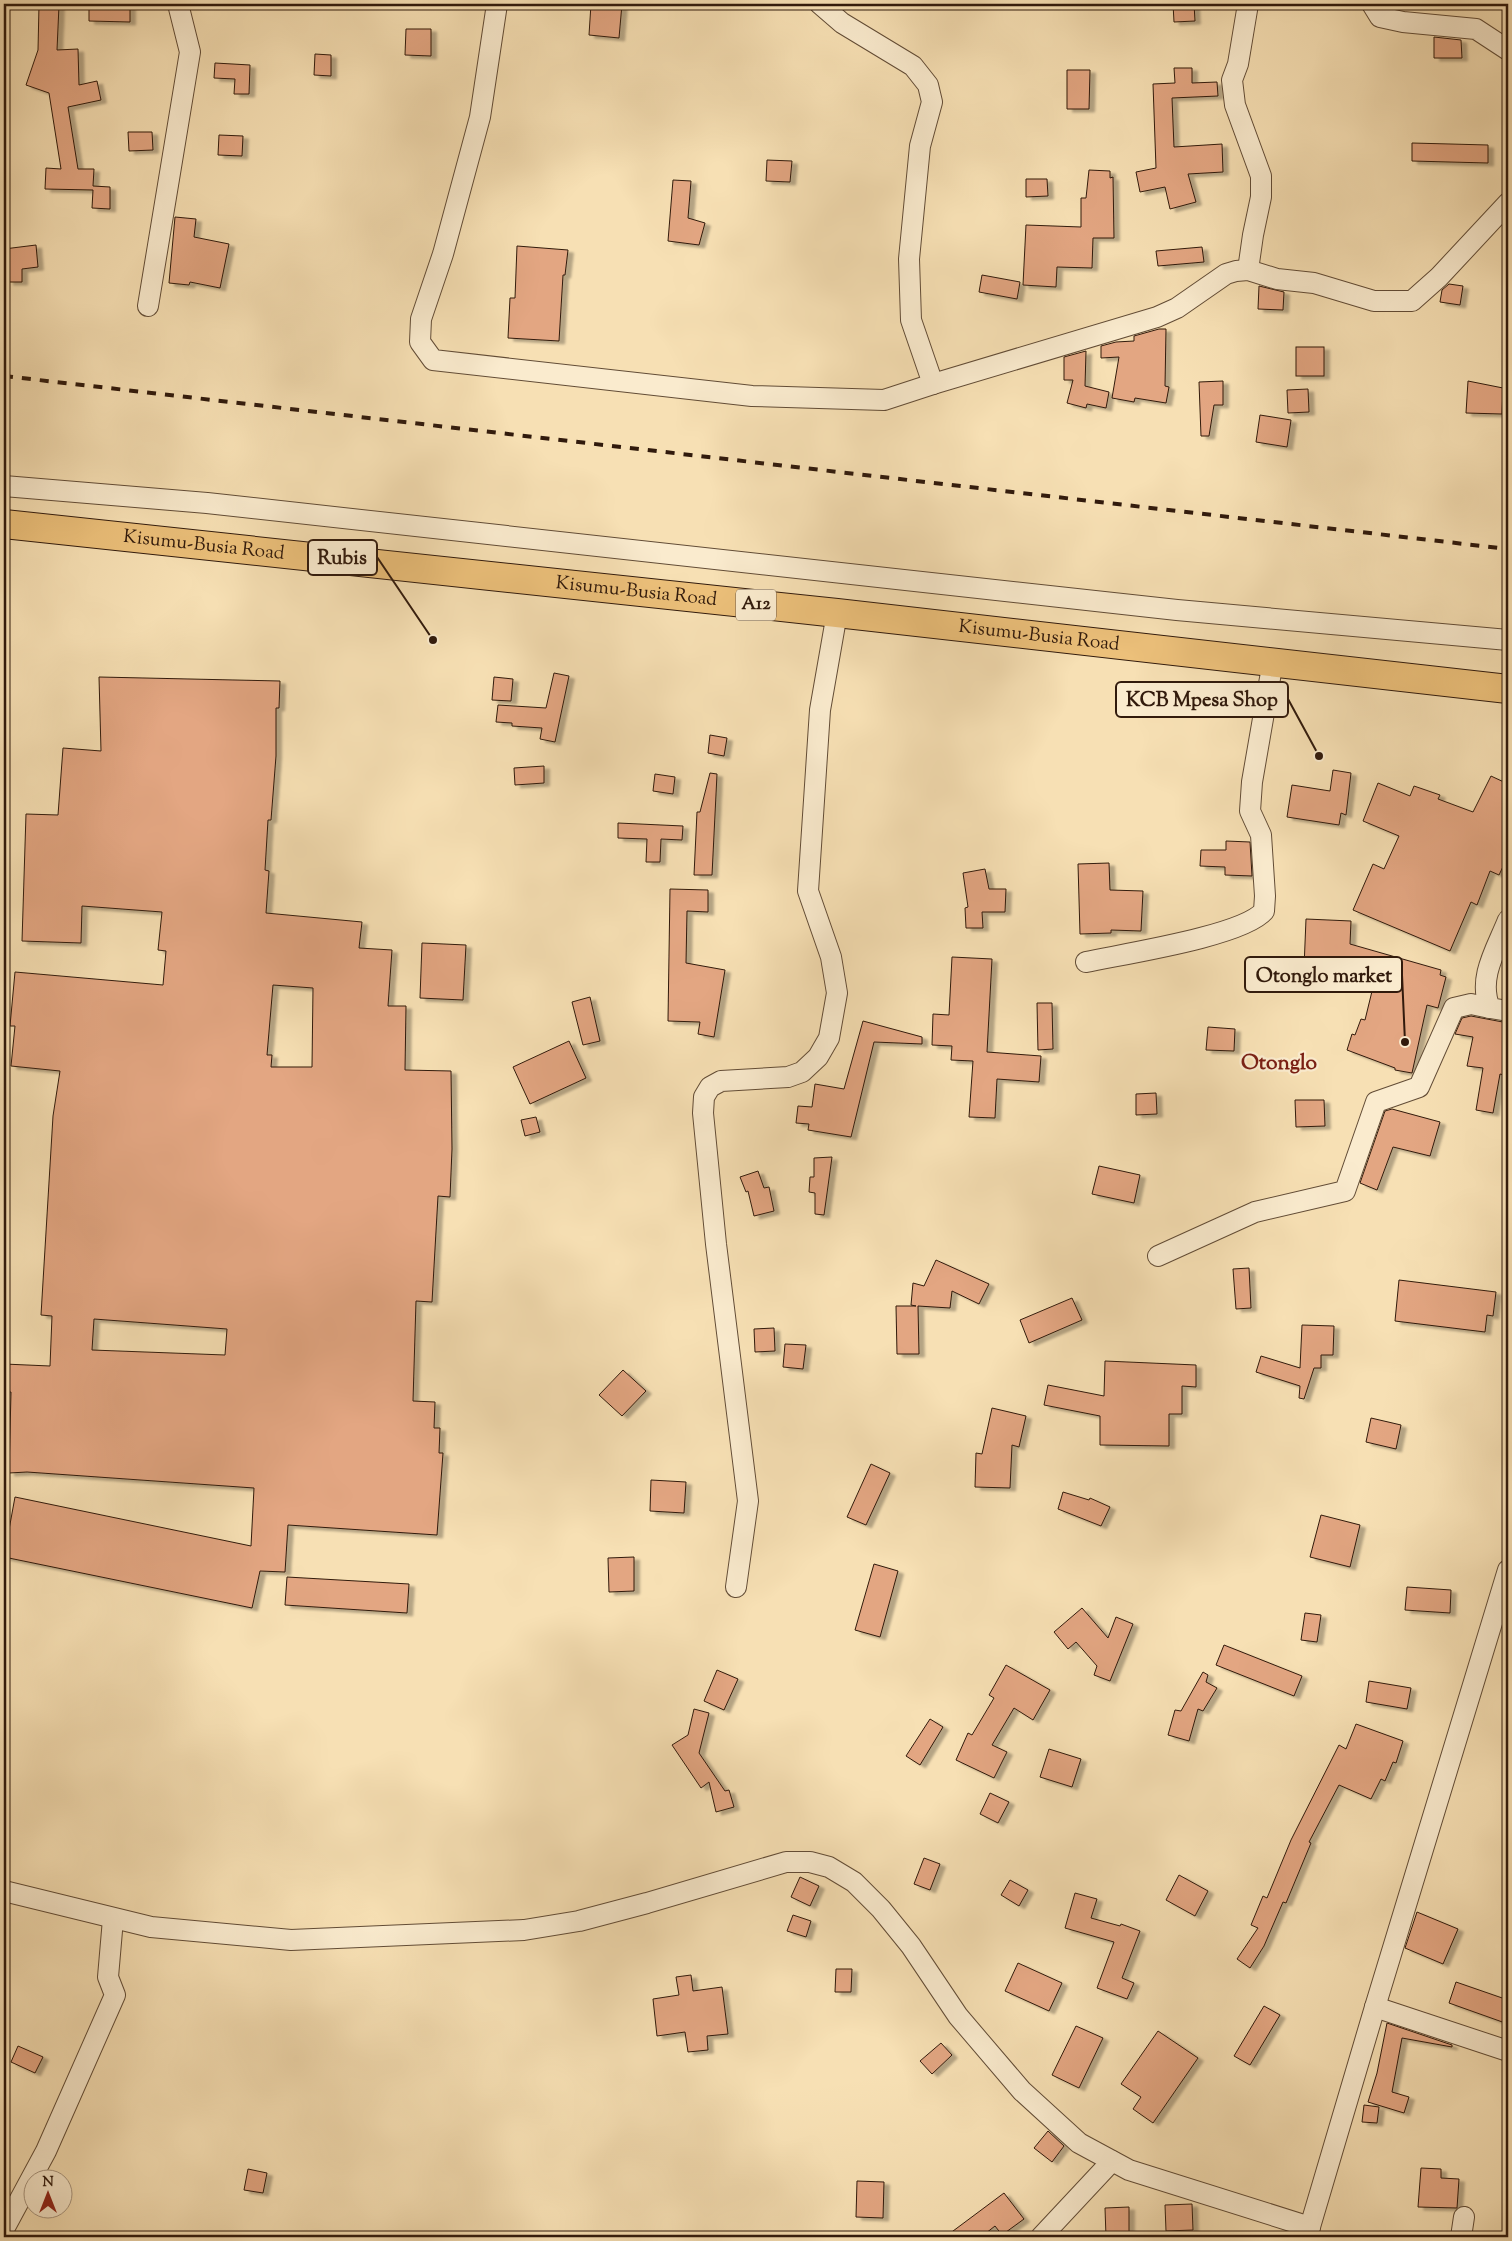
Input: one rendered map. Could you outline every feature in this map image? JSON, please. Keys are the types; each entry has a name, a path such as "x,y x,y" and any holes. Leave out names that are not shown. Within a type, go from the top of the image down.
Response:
{"highway":[{"name":"Kisumu-Busia Road","path":"4,524 837,613 1508,689"}],"street":[{"path":"148,306 190,52 178,4"},
{"path":"497,4 480,117 443,254 421,319 420,342 433,360 752,396 884,400 1157,317 1177,308 1226,274 1248,270 1277,279 1314,283 1374,301 1412,301 1439,277 1508,203"},
{"path":"820,4 842,23 913,66 928,85 932,102 920,146 909,259 911,320 933,384"},
{"path":"1248,4 1238,64 1232,80 1235,105 1261,176 1261,197 1248,270"},
{"path":"1372,4 1380,17 1403,22 1476,29 1508,50"},
{"path":"4,486 207,503 1177,610 1508,640"},
{"path":"736,1587 748,1501 716,1244 703,1113 704,1097 710,1087 721,1081 788,1077 802,1072 818,1057 829,1038 837,993 831,958 808,891 820,710 837,613"},
{"path":"1086,962 1228,932 1251,922 1264,911 1265,896 1261,835 1250,811 1252,782 1273,662"},
{"path":"1499,1009 1485,996 1486,974 1508,920"},
{"path":"1158,1256 1255,1212 1345,1190 1376,1102 1419,1087 1454,1008 1471,1004 1499,1009"},
{"path":"4,1891 151,1927 291,1940 524,1930 579,1920 647,1903 786,1862 810,1862 829,1867 861,1888 911,1946 958,2016 1022,2091 1079,2142 1129,2170 1309,2232 1375,2007 1508,1570"},
{"path":"4,2229 46,2151 115,1995 108,1977 113,1918"},
{"path":"1375,2007 1508,2051"},
{"path":"1041,2237 1112,2161"},
{"path":"1461,2237 1464,2217"}],"building":[{"path":"89,4 130,4 130,22 89,21"},
{"path":"591,4 622,4 619,38 589,35"},
{"path":"1173,4 1194,4 1195,21 1174,22"},
{"path":"39,5 59,5 57,50 78,49 79,85 97,81 101,100 68,107 78,169 94,169 93,186 110,187 110,209 92,208 93,190 45,189 46,168 61,169 49,93 26,85 38,50"},
{"path":"406,29 431,29 431,56 405,55"},
{"path":"1434,37 1461,40 1462,58 1434,58"},
{"path":"315,54 331,55 331,76 314,75"},
{"path":"215,63 250,65 249,94 234,94 235,79 214,78"},
{"path":"1174,68 1192,68 1192,83 1217,82 1218,96 1172,98 1174,147 1222,144 1223,172 1188,174 1196,202 1170,209 1165,187 1140,192 1136,172 1156,168 1153,84 1175,83"},
{"path":"1067,70 1090,70 1089,109 1067,109"},
{"path":"128,132 152,132 153,150 129,151"},
{"path":"219,135 243,136 242,156 218,155"},
{"path":"1412,143 1488,145 1488,163 1412,161"},
{"path":"767,160 792,161 790,182 766,181"},
{"path":"1089,170 1110,171 1110,178 1113,177 1114,238 1093,238 1092,268 1057,267 1056,287 1023,285 1026,225 1081,227 1081,198 1086,198"},
{"path":"1026,179 1047,179 1048,196 1026,197"},
{"path":"673,180 691,181 688,218 705,223 699,245 668,241"},
{"path":"175,217 196,219 194,237 229,244 220,288 190,282 189,285 169,283"},
{"path":"36,245 38,267 22,269 22,282 8,282 8,275 4,275 4,249"},
{"path":"517,246 568,250 565,275 563,275 559,341 508,338 510,298 515,298"},
{"path":"1202,247 1204,262 1158,266 1156,251"},
{"path":"982,275 1020,282 1017,299 979,292"},
{"path":"1449,284 1463,286 1460,305 1440,302 1442,290"},
{"path":"1259,286 1284,292 1283,310 1258,309"},
{"path":"1166,329 1165,386 1169,387 1166,403 1135,398 1134,402 1112,398 1119,357 1101,358 1101,346 1116,342 1134,341 1134,336"},
{"path":"1296,347 1324,347 1324,376 1296,376"},
{"path":"1086,351 1085,386 1109,392 1106,408 1087,404 1086,408 1067,403 1073,380 1064,380 1064,357"},
{"path":"1223,381 1223,405 1214,405 1209,436 1201,436 1199,382"},
{"path":"1468,381 1503,388 1502,414 1466,413"},
{"path":"1308,389 1309,412 1288,413 1287,390"},
{"path":"1260,415 1291,420 1287,447 1256,442"},
{"path":"554,673 569,676 555,742 540,739 542,728 512,726 512,723 496,722 498,705 546,708"},
{"path":"99,677 280,681 279,708 276,708 276,756 271,820 268,820 265,870 269,871 266,913 362,922 359,948 392,950 388,1006 406,1006 405,1070 451,1071 452,1149 450,1197 438,1196 432,1302 416,1301 413,1401 435,1402 434,1428 440,1428 439,1453 443,1453 437,1535 288,1525 285,1572 260,1571 252,1608 4,1557 15,1497 251,1546 254,1488 27,1472 9,1473 11,1392 4,1392 4,1364 50,1366 52,1316 41,1315 53,1116 60,1071 11,1066 15,1026 10,1026 15,972 163,985 166,951 158,950 162,912 82,906 81,943 22,941 26,814 58,815 63,748 101,751","holes":["273,985 313,988 312,1067 271,1067 272,1055 267,1055","94,1319 227,1329 225,1355 92,1350"]},
{"path":"494,677 513,679 511,701 492,700"},
{"path":"710,735 727,738 724,756 708,753"},
{"path":"544,766 544,783 515,785 514,768"},
{"path":"1333,770 1351,773 1346,815 1341,813 1339,825 1287,817 1292,785 1330,791"},
{"path":"710,773 717,774 712,875 694,875 697,812 700,812"},
{"path":"655,774 675,777 673,794 653,791"},
{"path":"1491,776 1508,784 1508,856 1499,875 1490,871 1477,905 1471,902 1450,951 1353,910 1373,864 1384,869 1399,836 1363,821 1378,783 1410,796 1414,786 1440,795 1438,799 1473,812"},
{"path":"618,823 683,826 682,840 661,839 660,862 646,862 647,839 618,838"},
{"path":"1226,841 1250,842 1252,876 1225,875 1225,867 1200,866 1201,850 1226,850"},
{"path":"1109,863 1110,890 1143,891 1141,931 1111,930 1111,933 1080,934 1078,864"},
{"path":"985,869 989,889 1006,889 1005,912 982,912 983,928 966,928 965,908 968,907 963,873"},
{"path":"670,889 708,890 708,912 687,911 686,963 725,970 714,1037 698,1034 700,1022 668,1021"},
{"path":"1306,919 1351,921 1350,944 1441,970 1440,975 1446,977 1438,1008 1427,1005 1412,1073 1395,1070 1395,1068 1347,1050 1352,1034 1355,1035 1361,1019 1365,1020 1374,983 1345,974 1326,974 1326,970 1304,968"},
{"path":"422,943 466,945 463,1000 420,998"},
{"path":"952,957 992,959 987,1052 1041,1056 1039,1082 997,1079 995,1118 969,1117 973,1061 951,1060 952,1046 932,1045 933,1014 949,1015"},
{"path":"590,997 600,1041 583,1045 572,1002"},
{"path":"1037,1003 1052,1003 1053,1049 1038,1050"},
{"path":"1471,1016 1508,1023 1508,1076 1500,1074 1493,1113 1476,1110 1483,1068 1467,1066 1473,1037 1455,1034 1462,1018"},
{"path":"863,1021 922,1037 922,1044 874,1042 851,1137 808,1130 809,1124 796,1123 798,1106 812,1107 815,1084 844,1089"},
{"path":"1208,1027 1235,1029 1234,1051 1206,1050"},
{"path":"569,1041 586,1078 530,1104 513,1067"},
{"path":"1156,1093 1157,1114 1136,1115 1136,1094"},
{"path":"1295,1100 1324,1100 1325,1126 1296,1127"},
{"path":"1392,1109 1440,1122 1430,1156 1393,1147 1377,1190 1360,1183 1385,1111"},
{"path":"536,1117 540,1132 525,1136 521,1120"},
{"path":"832,1157 824,1215 815,1214 815,1193 809,1192 810,1177 814,1177 814,1158"},
{"path":"1099,1166 1140,1175 1134,1203 1092,1194"},
{"path":"758,1171 764,1188 769,1187 774,1211 754,1216 748,1191 746,1192 740,1177"},
{"path":"936,1260 989,1284 979,1304 952,1291 950,1308 918,1306 919,1354 897,1354 896,1306 916,1306 911,1305 913,1283 924,1286"},
{"path":"1249,1268 1251,1308 1236,1309 1233,1269"},
{"path":"1399,1280 1496,1292 1493,1316 1487,1315 1485,1332 1395,1321"},
{"path":"1072,1298 1082,1320 1029,1343 1020,1320"},
{"path":"1302,1325 1334,1326 1333,1355 1321,1355 1321,1368 1314,1368 1304,1399 1299,1398 1300,1386 1256,1372 1261,1356 1300,1368"},
{"path":"774,1328 775,1351 755,1352 754,1329"},
{"path":"785,1344 806,1345 803,1369 783,1367"},
{"path":"1105,1361 1196,1365 1196,1387 1182,1386 1182,1414 1169,1414 1169,1446 1100,1445 1100,1416 1044,1405 1048,1385 1104,1396"},
{"path":"623,1370 646,1391 622,1416 599,1395"},
{"path":"992,1408 1026,1416 1019,1447 1012,1445 1010,1488 975,1487 976,1453 982,1454"},
{"path":"1371,1418 1401,1425 1396,1449 1366,1442"},
{"path":"871,1464 890,1473 866,1525 847,1517"},
{"path":"651,1480 686,1482 684,1513 650,1511"},
{"path":"1063,1492 1089,1500 1090,1498 1110,1507 1101,1526 1058,1509"},
{"path":"1321,1515 1360,1525 1350,1567 1310,1557"},
{"path":"634,1557 634,1591 609,1592 608,1558"},
{"path":"874,1564 898,1571 880,1637 855,1630"},
{"path":"287,1577 409,1584 407,1613 285,1605"},
{"path":"1407,1587 1451,1590 1450,1613 1405,1610"},
{"path":"1082,1608 1108,1638 1116,1617 1133,1624 1110,1681 1094,1675 1097,1666 1076,1642 1068,1649 1054,1632"},
{"path":"1305,1613 1321,1615 1317,1642 1301,1640"},
{"path":"1224,1645 1302,1676 1294,1696 1216,1665"},
{"path":"1006,1665 1050,1690 1033,1720 1014,1708 992,1745 1007,1752 994,1778 956,1760 968,1733 972,1735 994,1698 989,1695"},
{"path":"717,1670 738,1679 724,1710 704,1701"},
{"path":"1203,1672 1208,1675 1206,1682 1217,1688 1203,1711 1198,1709 1189,1741 1168,1735 1175,1710 1181,1711"},
{"path":"1369,1681 1411,1688 1407,1709 1366,1702"},
{"path":"694,1709 709,1713 699,1753 725,1791 729,1790 734,1807 716,1812 709,1782 701,1788 672,1745 688,1735"},
{"path":"930,1719 943,1727 920,1765 906,1756"},
{"path":"1356,1724 1403,1741 1396,1763 1393,1762 1385,1781 1381,1779 1371,1799 1339,1785 1309,1842 1311,1843 1286,1903 1283,1902 1264,1946 1250,1968 1237,1959 1258,1928 1251,1925 1263,1896 1267,1898 1291,1840 1339,1745 1346,1749"},
{"path":"1049,1749 1081,1759 1072,1787 1040,1777"},
{"path":"990,1793 1009,1802 998,1823 980,1814"},
{"path":"924,1858 940,1864 930,1890 914,1884"},
{"path":"1179,1875 1208,1891 1195,1916 1166,1900"},
{"path":"800,1877 819,1886 810,1906 791,1897"},
{"path":"1010,1880 1028,1890 1019,1906 1001,1895"},
{"path":"1075,1893 1097,1899 1091,1918 1120,1926 1121,1924 1140,1931 1122,1978 1134,1983 1127,1999 1097,1988 1114,1942 1065,1928"},
{"path":"1417,1912 1458,1929 1443,1964 1405,1948"},
{"path":"793,1915 811,1921 806,1937 787,1931"},
{"path":"1018,1963 1062,1983 1049,2011 1005,1991"},
{"path":"836,1969 852,1969 851,1992 835,1992"},
{"path":"691,1975 693,1991 722,1987 728,2034 707,2036 708,2050 688,2052 685,2032 657,2036 653,1999 679,1995 676,1977"},
{"path":"1456,1982 1508,2000 1508,2024 1449,2003"},
{"path":"1264,2006 1280,2015 1250,2065 1234,2056"},
{"path":"1387,2023 1452,2045 1452,2047 1402,2038 1392,2092 1409,2097 1404,2113 1368,2102 1377,2073"},
{"path":"1076,2026 1103,2038 1079,2088 1052,2075"},
{"path":"1158,2031 1198,2058 1153,2123 1133,2109 1141,2097 1121,2084"},
{"path":"941,2043 952,2055 932,2074 920,2061"},
{"path":"18,2046 43,2057 35,2073 11,2062"},
{"path":"1364,2105 1379,2107 1377,2123 1362,2122"},
{"path":"1048,2131 1064,2146 1052,2162 1034,2148"},
{"path":"1421,2168 1441,2169 1441,2178 1459,2179 1457,2208 1418,2207"},
{"path":"248,2169 267,2173 263,2193 244,2190"},
{"path":"857,2181 884,2182 883,2218 856,2217"},
{"path":"1004,2193 1024,2219 1002,2235 995,2226 981,2237 945,2237"},
{"path":"1192,2204 1193,2230 1166,2231 1165,2205"},
{"path":"1129,2207 1129,2237 1106,2237 1105,2208"}],"railway":[{"path":"4,376 1508,549"}],"place":[{"name":"Rubis","path":"433,640"},
{"name":"KCB Mpesa Shop","path":"1319,756"},
{"name":"Otonglo market","path":"1405,1042"}],"district":[{"name":"Otonglo","path":"1279,1064"}]}
